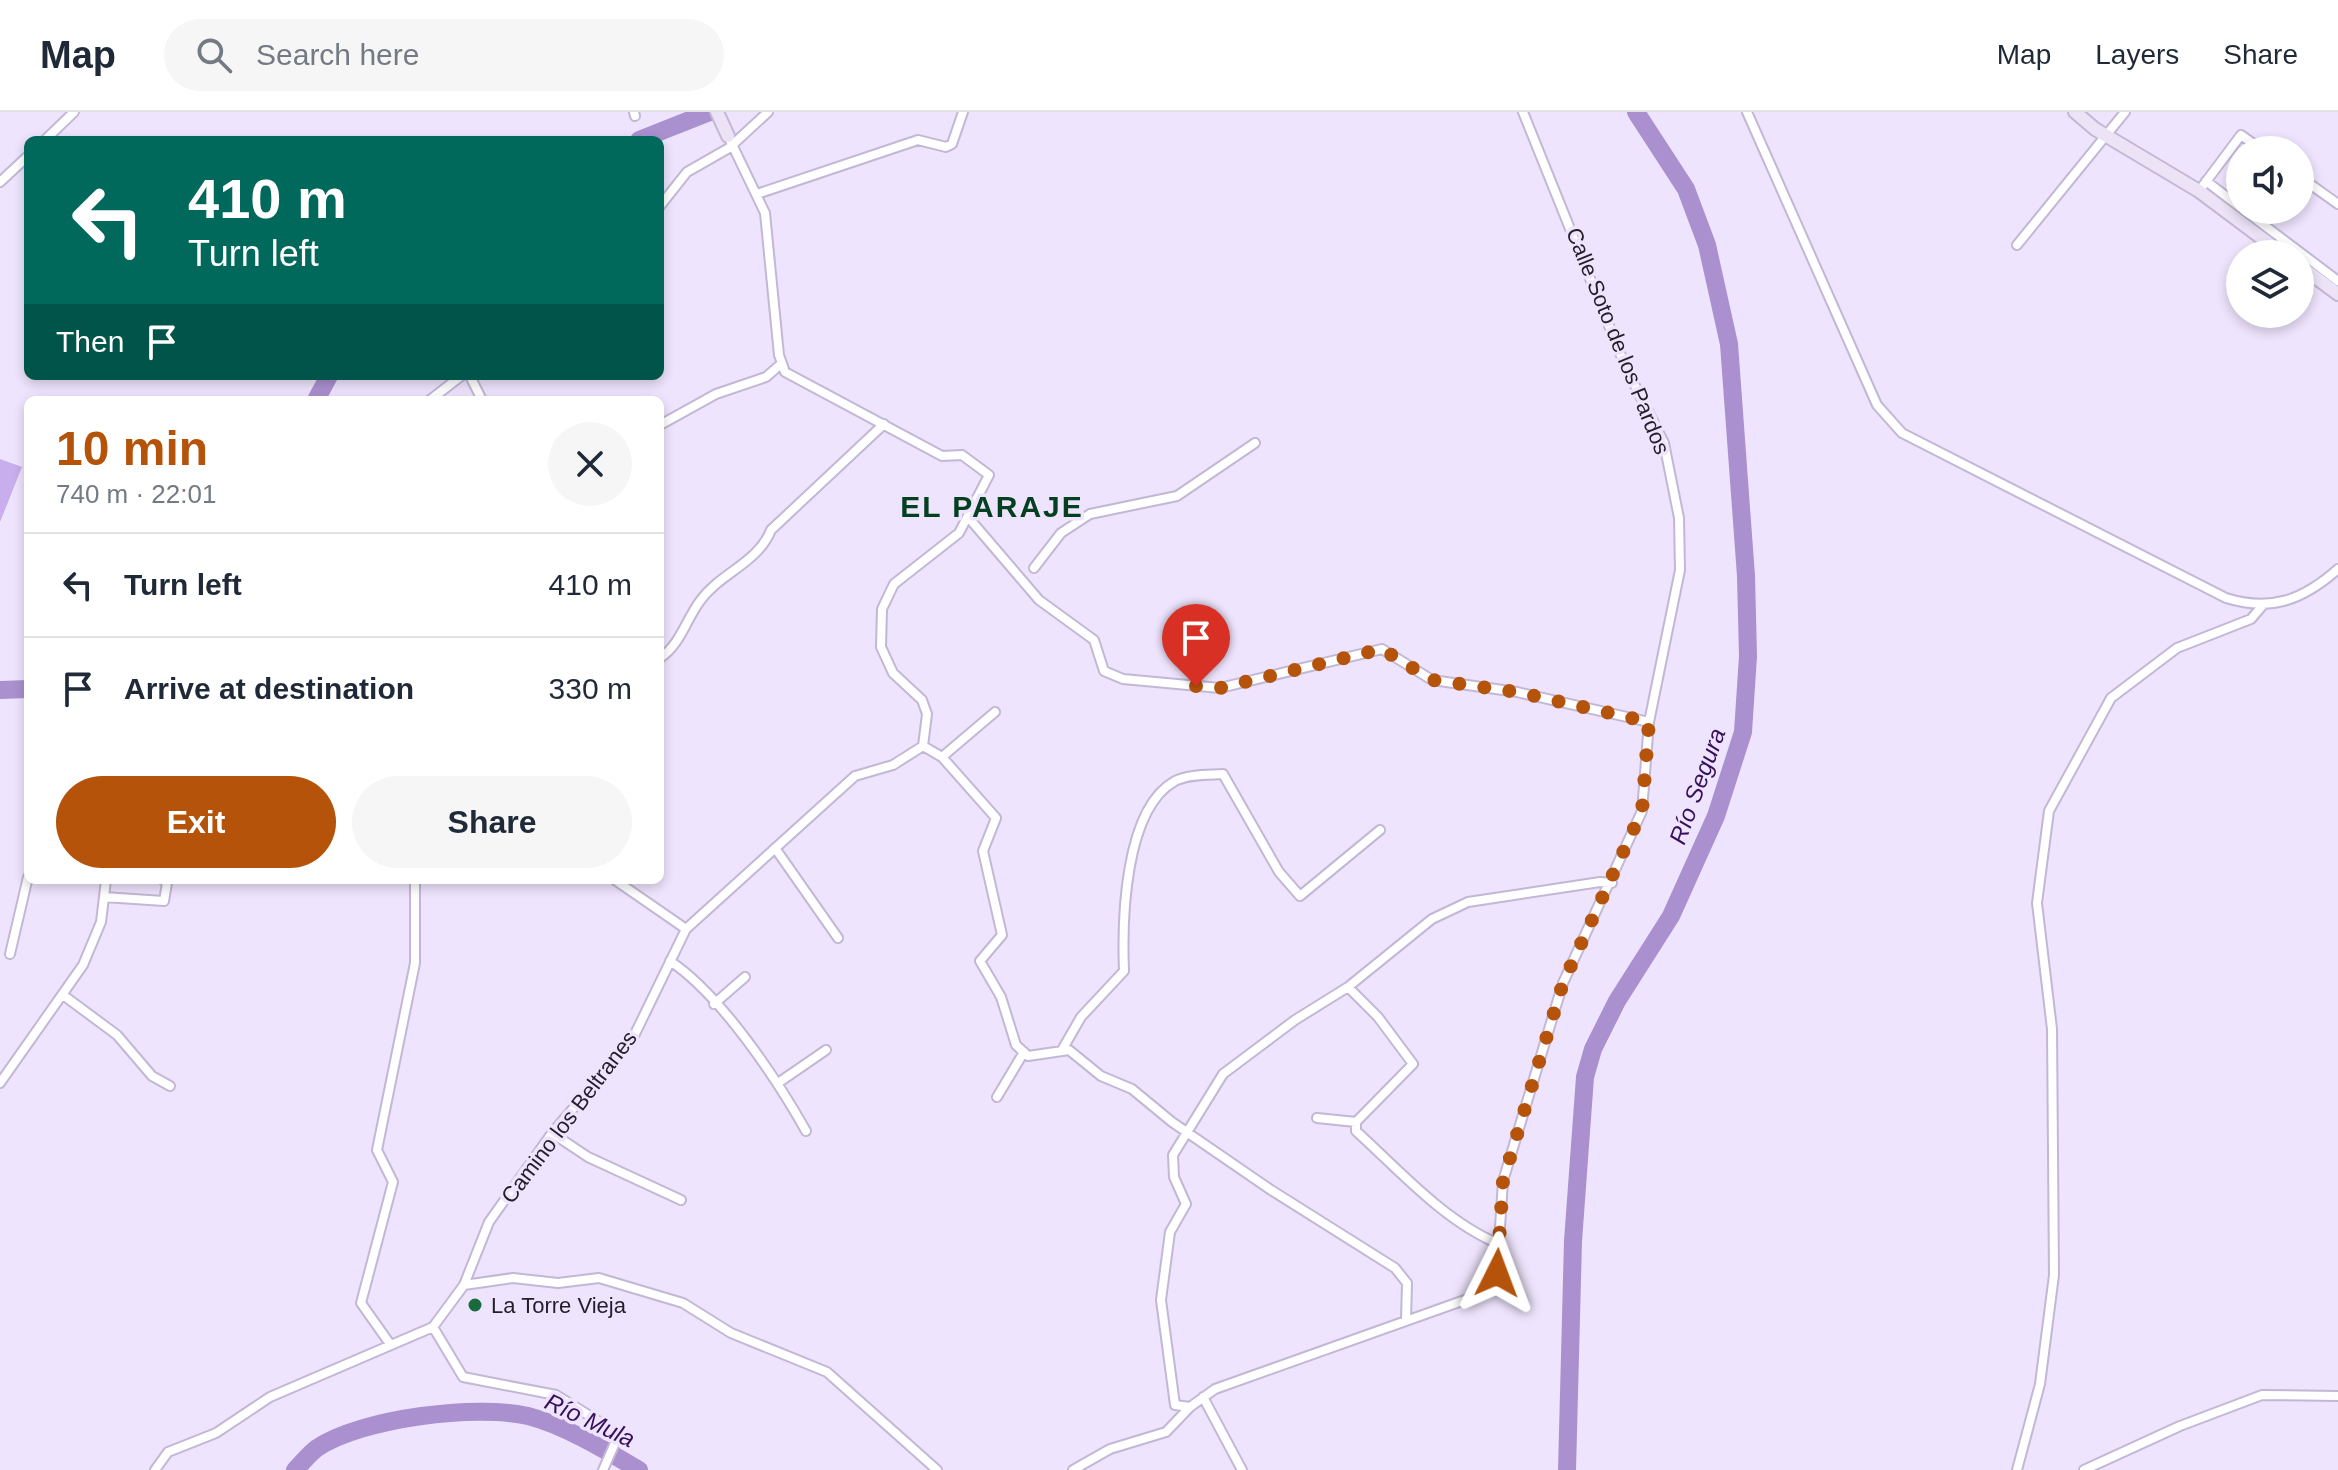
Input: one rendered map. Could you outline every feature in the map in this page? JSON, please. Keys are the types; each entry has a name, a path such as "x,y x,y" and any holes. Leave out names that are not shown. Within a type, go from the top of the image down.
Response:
{"main road":[{"path":"717,112 732,140"},
{"path":"2075,112 2107,136 2202,186 2266,240"},
{"path":"2314,276 2338,294"}],"street":[{"path":"49,136 74,112"},
{"path":"664,201 687,172 768,112"},
{"path":"757,194 918,140 946,147 952,144 963,112"},
{"name":"Calle Soto de los Pardos","path":"1073,1470 1110,1449 1166,1432 1190,1407 1215,1389 1476,1296 1490,1285 1497,1273 1503,1181 1563,983 1612,883 1642,811 1649,722 1680,570 1679,518 1664,443 1626,368 1523,112"},
{"path":"1747,112 1877,405 1887,419 1915,442 2226,598 2263,605 2304,595 2338,569"},
{"path":"2017,245 2125,112"},
{"path":"732,140 757,194 769,238 781,364 785,372 942,456 962,455 989,475 959,533 894,584 882,609 881,647 893,673 922,700 927,714 923,746 942,757 996,818 983,851 1002,935 980,961 1001,997 1016,1045 1024,1052 1044,1056 1069,1050 1101,1076 1132,1089 1185,1131 1271,1190 1395,1268 1407,1283 1406,1321"},
{"path":"2226,155 2202,186 2226,199"},
{"path":"0,182 24,160"},
{"path":"2314,187 2338,204"},
{"path":"2263,224 2338,281"},
{"path":"664,423 716,394 766,377 781,364"},
{"path":"435,396 456,380"},
{"path":"664,655 670,651 701,598 765,545 771,530 884,424"},
{"path":"1034,568 1061,533 1090,514 1177,496 1255,443"},
{"path":"968,517 1039,600 1094,640 1104,671 1123,679 1220,688 1382,649 1432,680 1517,692 1649,722"},
{"path":"2017,1470 2040,1384 2054,1275 2052,1029 2037,903 2049,811 2111,698 2177,648 2251,619 2263,605"},
{"path":"942,757 995,712"},
{"name":"Camino los Beltranes","path":"433,1327 464,1285 489,1222 552,1133 632,1040 686,929 855,776 893,765 923,746"},
{"path":"1062,1050 1081,1017 1124,971 1122,909 1130,862 1145,818 1160,791 1178,779 1223,774 1279,872 1300,896 1380,830"},
{"path":"775,848 838,938"},
{"path":"1190,1407 1175,1405 1161,1300 1170,1232 1186,1204 1174,1177 1173,1155 1223,1074 1295,1020 1348,987 1432,919 1468,902 1600,882 1612,883"},
{"path":"10,954 26,884"},
{"path":"0,1083 83,965 101,922 106,884"},
{"path":"104,897 164,901 167,884"},
{"path":"390,1344 361,1303 393,1182 377,1150 415,963 415,884"},
{"path":"621,884 686,929"},
{"path":"670,961 685,971 778,1083 806,1131"},
{"path":"714,1004 745,977"},
{"path":"1348,987 1378,1017 1413,1064 1356,1122 1356,1131 1428,1196 1479,1236 1499,1244"},
{"path":"63,995 117,1035 152,1076 170,1086"},
{"path":"778,1083 826,1050"},
{"path":"997,1097 1024,1052"},
{"path":"1317,1118 1356,1122"},
{"path":"552,1133 588,1157 681,1200"},
{"path":"464,1285 513,1278 558,1283 599,1278 683,1303 731,1333 827,1372 937,1470"},
{"path":"155,1470 168,1452 216,1433 270,1397 433,1327 463,1377 556,1395 619,1434 604,1470"},
{"path":"2084,1470 2180,1426 2262,1395 2338,1396"},
{"path":"1203,1397 1242,1470"}],"shaded area":[{"path":"0,459 22,467 0,522"}],"waterway":[{"name":"Río Segura","path":"649,136 710,112"},
{"name":"Río Segura","path":"1567,1470 1573,1241 1585,1077 1593,1049 1617,1001 1671,916 1716,816 1743,732 1748,656 1746,576 1729,344 1707,245 1686,189 1636,112"},
{"name":"Río Segura","path":"318,396 327,380"},
{"name":"Río Segura","path":"0,690 24,689"},
{"name":"Río Mula","path":"295,1470 317,1448 362,1429 420,1416 479,1412 506,1413 542,1420 585,1439 639,1470"}],"place":[{"name":"La Torre Vieja","path":"475,1305"}],"district":[{"name":"EL PARAJE","path":"992,506"}],"route":[{"path":"1196,686 1220,688 1278,671 1382,649 1432,680 1517,692 1649,722 1642,811 1612,883 1563,983 1503,1181 1497,1273"}]}
